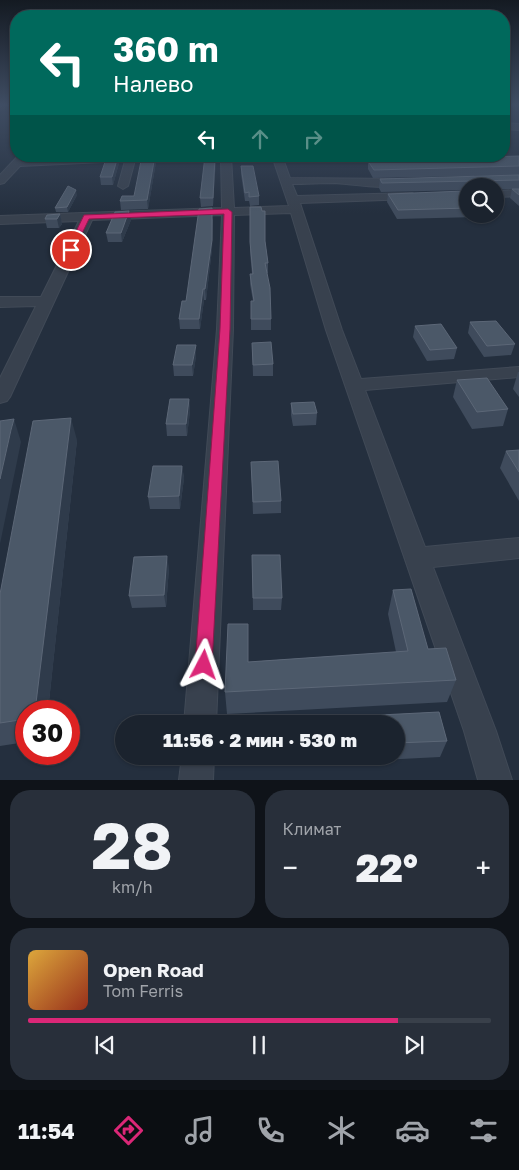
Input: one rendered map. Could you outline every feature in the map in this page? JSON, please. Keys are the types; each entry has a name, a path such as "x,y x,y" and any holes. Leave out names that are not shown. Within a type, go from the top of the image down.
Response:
{"street":[{"path":"1,179 18,162"},
{"path":"123,186 130,162"},
{"path":"201,715 225,329 228,212 226,162"},
{"path":"279,162 334,330 495,780"},
{"path":"0,220 228,212 292,197 335,180 373,183 412,182"},
{"path":"504,194 519,193"},
{"path":"292,197 426,196"},
{"path":"0,398 87,216"},
{"path":"0,302 46,301"},
{"path":"354,385 519,372"},
{"path":"417,558 519,548"},
{"path":"196,780 197,765"}],"building":[{"path":"510,156 519,156 519,166 374,170 369,162 510,162"},
{"path":"105,162 116,162 112,177 100,177"},
{"path":"141,162 154,162 147,200 120,201 122,196 134,196"},
{"path":"204,162 215,162 213,198 200,198"},
{"path":"241,166 253,166 259,196 249,197 249,192 245,193"},
{"path":"519,175 519,180 459,178 459,181 382,183 380,179"},
{"path":"68,186 76,190 67,207 55,208"},
{"path":"512,189 519,189 519,195"},
{"path":"459,191 459,208 398,210 388,194"},
{"path":"250,207 261,207 262,211 265,211 265,241 268,263 265,263 270,288 271,319 251,319 251,301 254,301 250,274 253,274 250,242"},
{"path":"212,208 212,240 199,319 179,319 182,301 186,301 199,209"},
{"path":"129,211 121,233 106,233 115,212"},
{"path":"60,214 57,219 45,219 47,215"},
{"path":"496,321 515,344 487,346 470,322"},
{"path":"441,324 457,348 430,350 415,326"},
{"path":"271,342 273,364 253,365 252,343"},
{"path":"177,345 196,345 192,365 173,365"},
{"path":"487,378 508,409 477,412 457,380"},
{"path":"170,399 189,399 186,424 166,424"},
{"path":"314,402 317,413 293,414 291,403"},
{"path":"71,418 36,700 15,700 15,721 0,723 0,594 33,421"},
{"path":"14,419 11,430 0,479 0,421"},
{"path":"519,450 519,472 506,451"},
{"path":"278,461 281,501 253,502 251,462"},
{"path":"153,466 182,466 179,496 148,497"},
{"path":"252,555 280,555 282,598 253,598"},
{"path":"167,556 164,595 129,596 134,557"},
{"path":"411,589 428,649 446,648 456,680 225,692 228,624 248,624 248,662 408,651 393,590"},
{"path":"439,712 447,741 405,743 405,715 380,715"}],"route":[{"path":"71,250 87,216 228,212 225,329 204,665"}]}
